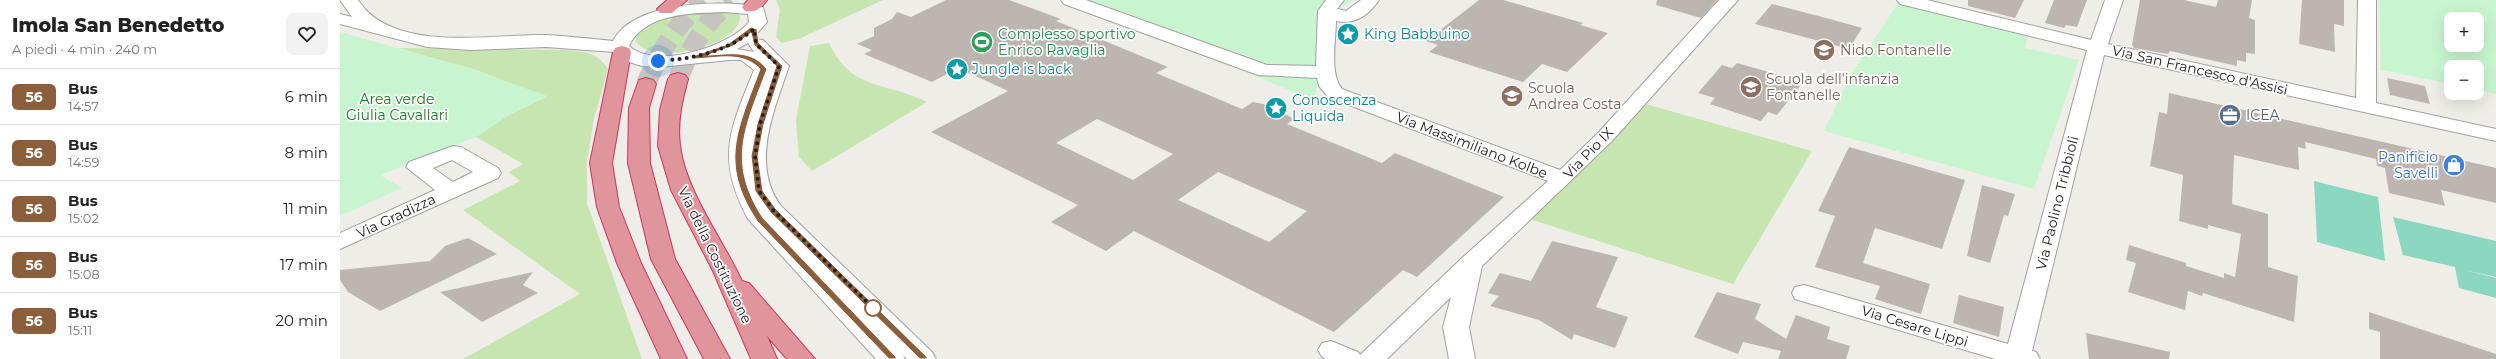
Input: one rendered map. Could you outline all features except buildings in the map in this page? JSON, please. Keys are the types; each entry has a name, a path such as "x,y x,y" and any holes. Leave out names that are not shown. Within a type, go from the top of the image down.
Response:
{"highway":[{"path":"620,50 601,163 608,207 629,263 674,359"},
{"name":"Via della Costituzione","path":"678,79 670,110 669,146 682,190 725,271 764,359"},
{"path":"646,84 639,108 640,162 663,259 717,359"},
{"path":"725,271 802,359"}],"street":[{"path":"349,0 356,11 378,29"},
{"path":"1070,0 1265,71 1326,72"},
{"path":"1328,32 1362,12 1370,0"},
{"name":"Via Pio IX","path":"1371,359 1471,263 1563,180 1605,137 1729,0"},
{"name":"Via San Francesco d'Assisi","path":"1906,0 1952,5 2098,47 2496,135"},
{"name":"Via Paolino Tribbioli","path":"2020,358 2098,47 2114,0"},
{"path":"2366,107 2367,0"},
{"path":"340,19 427,41 471,44 546,41 598,33 637,22 672,5 715,1 755,3 759,16 754,29 756,44 779,66 760,124 755,156 759,191 773,210 924,359"},
{"name":"Via Massimiliano Kolbe","path":"1331,6 1326,72 1327,83 1335,93 1563,180"},
{"name":"Via Massimiliano Kolbe","path":"1331,6 1339,16 1355,16"},
{"path":"620,50 620,39 637,22"},
{"path":"694,57 730,45 754,29"},
{"path":"546,41 620,50 630,57 642,60 675,60 694,57 745,55 756,60 764,69 741,131 737,165 746,198 760,219 892,359"},
{"name":"Via Gradizza","path":"340,242 451,191"},
{"path":"1462,359 1456,327 1471,263"},
{"name":"Via Cesare Lippi","path":"1804,293 2020,358"}],"green space":[{"path":"776,0 883,0 801,38 782,43 776,37 780,10"},
{"path":"1062,0 1353,0 1331,14 1314,101 1177,42"},
{"path":"2379,0 2496,0 2496,94 2484,91 2484,60 2444,60 2444,83 2381,70"},
{"path":"1898,3 2028,35 2025,48 2079,60 2034,189 1824,131 1854,70"},
{"path":"734,11 740,16 737,27 727,36 712,44 694,50 675,53 657,52 643,48 635,40 642,29 652,22 665,17 693,12"},
{"name":"Area verde Giulia Cavallari","path":"340,32 476,70 547,96 507,116 476,137 380,175 402,188 340,216"},
{"path":"829,43 838,59 848,70 859,78 912,95 927,102 812,171 799,157 796,120 810,46"},
{"path":"398,48 572,50 595,56 600,59 608,69 594,119 587,161 587,203 642,359 463,359 580,294 463,210 520,181 509,172 523,164 476,137 507,116 546,97 476,70"},
{"path":"1642,103 1812,151 1733,284 1523,217"},
{"path":"2314,181 2378,197 2385,261 2317,242"},
{"path":"2393,217 2496,241 2496,277 2464,270 2496,278 2496,298 2459,288 2455,267 2403,255"}],"tunnel":[{"path":"646,84 657,60 670,38 685,18 704,0"},
{"path":"678,79 699,36 713,18 731,0"}],"bus line":[{"name":"56","path":"892,359 760,219 746,198 737,165 741,131 764,69 756,60 745,55 732,54 694,57 713,52 730,45 754,29 756,44 774,59 779,66 760,124 755,156 759,191 773,210 794,232 878,311 924,359"}],"place":[{"name":"King Babbuino","path":"1348,34"},
{"name":"Complesso sportivo Enrico Ravaglia","path":"982,42"},
{"name":"Nido Fontanelle","path":"1824,50"},
{"name":"Jungle is back","path":"957,69"},
{"name":"Scuola dell'infanzia Fontanelle","path":"1751,87"},
{"name":"Scuola Andrea Costa","path":"1512,96"},
{"name":"Conoscenza Liquida","path":"1276,108"},
{"name":"ICEA","path":"2230,115"},
{"name":"Panificio Savelli","path":"2454,165"}],"route":[{"path":"658,61 694,57 713,52 730,45 754,29 756,44 774,59 779,66 760,124 755,156 759,191 773,210 794,232 874,309 873,308"}]}
